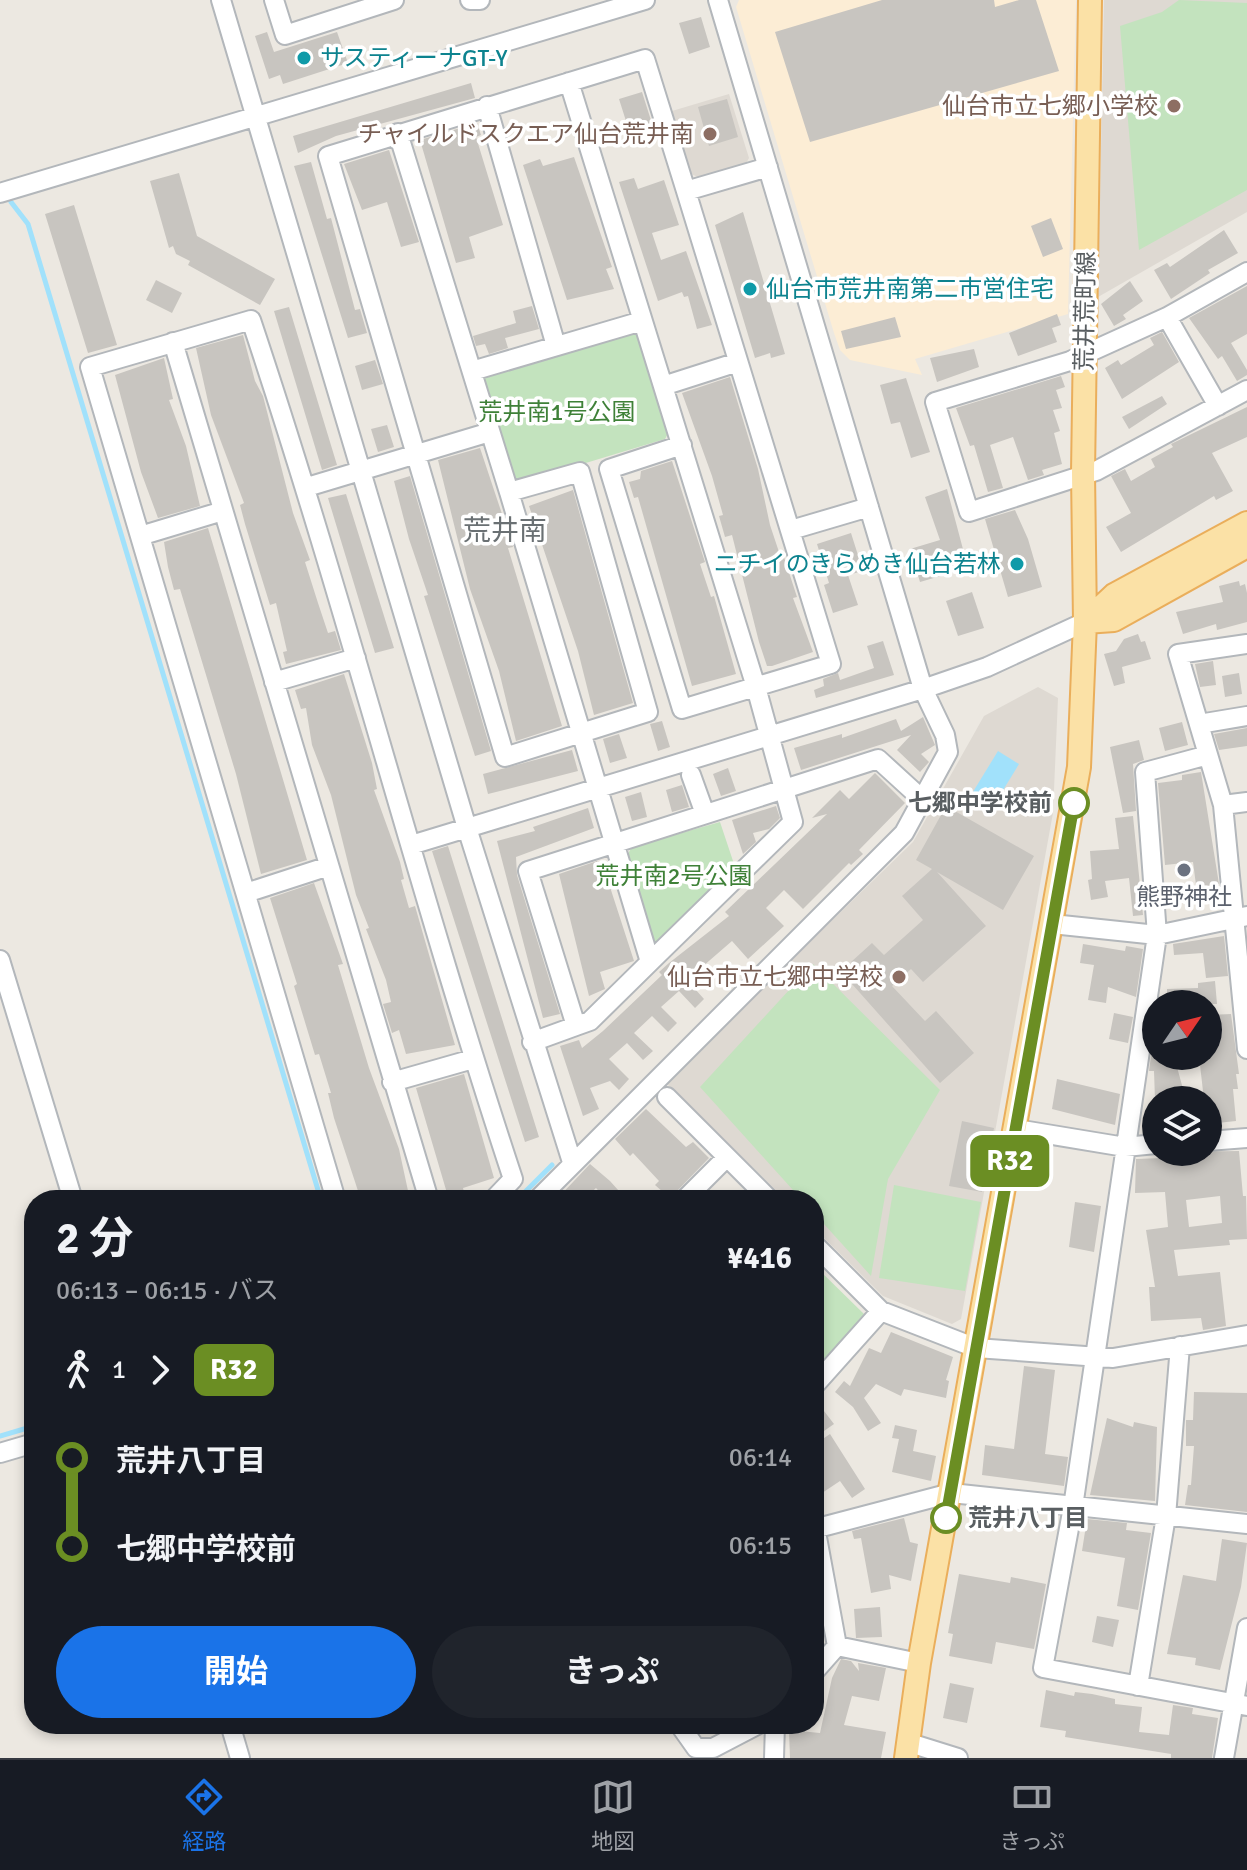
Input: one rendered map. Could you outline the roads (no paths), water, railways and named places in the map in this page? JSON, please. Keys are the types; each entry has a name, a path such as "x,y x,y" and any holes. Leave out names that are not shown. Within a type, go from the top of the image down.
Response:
{"main road":[{"name":"荒井荒町線","path":"908,1751 919,1663 1079,767 1085,622 1083,473 1090,0"},
{"path":"1085,622 1114,595 1247,523"},
{"path":"1085,622 1114,620 1247,546"}],"street":[{"path":"221,0 467,828 572,1162"},
{"path":"274,0 285,35 394,0"},
{"path":"470,0 480,0"},
{"path":"0,193 645,0"},
{"path":"546,1190 904,833 948,752 945,735 923,689 718,0"},
{"path":"509,492 580,472 648,712 505,757 413,455 328,156 645,59 831,664 682,709 609,469 682,445"},
{"path":"532,1042 590,1021 793,822 756,687 569,82"},
{"path":"487,106 556,346"},
{"path":"398,133 650,962"},
{"path":"686,191 768,167"},
{"path":"1247,272 1167,317 1084,354 935,402 969,512 1096,471 1247,390"},
{"path":"1167,317 1218,406"},
{"path":"333,1190 90,367 251,320 307,487 473,1059 513,1179 503,1190"},
{"path":"472,371 642,321"},
{"path":"173,342 426,1190"},
{"path":"663,386 738,362"},
{"path":"307,487 490,432"},
{"path":"791,530 869,507"},
{"path":"140,536 223,511"},
{"path":"411,845 923,689 987,667 1085,622"},
{"path":"1247,644 1178,654 1223,805 1240,917 1247,1049"},
{"path":"274,682 356,658"},
{"path":"1199,724 1247,716"},
{"path":"1208,755 1145,772 1157,935 1073,1507 1043,1668 1240,1705"},
{"path":"576,1026 528,871 878,759 924,801"},
{"path":"691,775 705,814"},
{"path":"1223,805 1247,802"},
{"path":"246,893 329,866"},
{"path":"1052,924 1157,935 1240,917"},
{"path":"0,960 70,1190"},
{"path":"392,1082 473,1059"},
{"path":"667,1097 760,1190"},
{"path":"1016,1129 1125,1147 1142,1145"},
{"path":"1222,1140 1247,1138"},
{"path":"694,1190 727,1157"},
{"path":"824,1254 881,1311 976,1348 1113,1358 1247,1335"},
{"path":"824,1375 881,1311"},
{"path":"1138,1686 1166,1516 1180,1346"},
{"path":"0,1453 24,1446"},
{"path":"824,1523 951,1493 1247,1524"},
{"path":"824,1574 837,1646"},
{"path":"1224,1758 1240,1705 1247,1628"},
{"path":"837,1646 919,1663"},
{"path":"824,1661 837,1646"},
{"path":"233,1734 240,1758"},
{"path":"686,1734 696,1748 713,1748 740,1734"},
{"path":"774,1758 775,1734"},
{"path":"908,1751 958,1758"}],"water":[{"path":"998,751 1019,764 989,813 968,800"}],"waterway":[{"path":"11,202 28,224 318,1190"},
{"path":"527,1190 552,1165"},
{"path":"0,1436 24,1429"}],"place":[{"name":"サスティーナGT-Y","path":"304,58"},
{"name":"仙台市立七郷小学校","path":"1174,106"},
{"name":"チャイルドスクエア仙台荒井南","path":"710,134"},
{"name":"仙台市荒井南第二市営住宅","path":"750,289"},
{"name":"ニチイのきらめき仙台若林","path":"1017,564"},
{"name":"七郷中学校前","path":"1074,803"},
{"name":"熊野神社","path":"1184,870"},
{"name":"仙台市立七郷中学校","path":"899,977"},
{"name":"荒井八丁目","path":"946,1518"}],"district":[{"name":"荒井南","path":"505,530"}],"park label":[{"name":"荒井南1号公園","path":"557,412"},
{"name":"荒井南2号公園","path":"674,876"}]}
